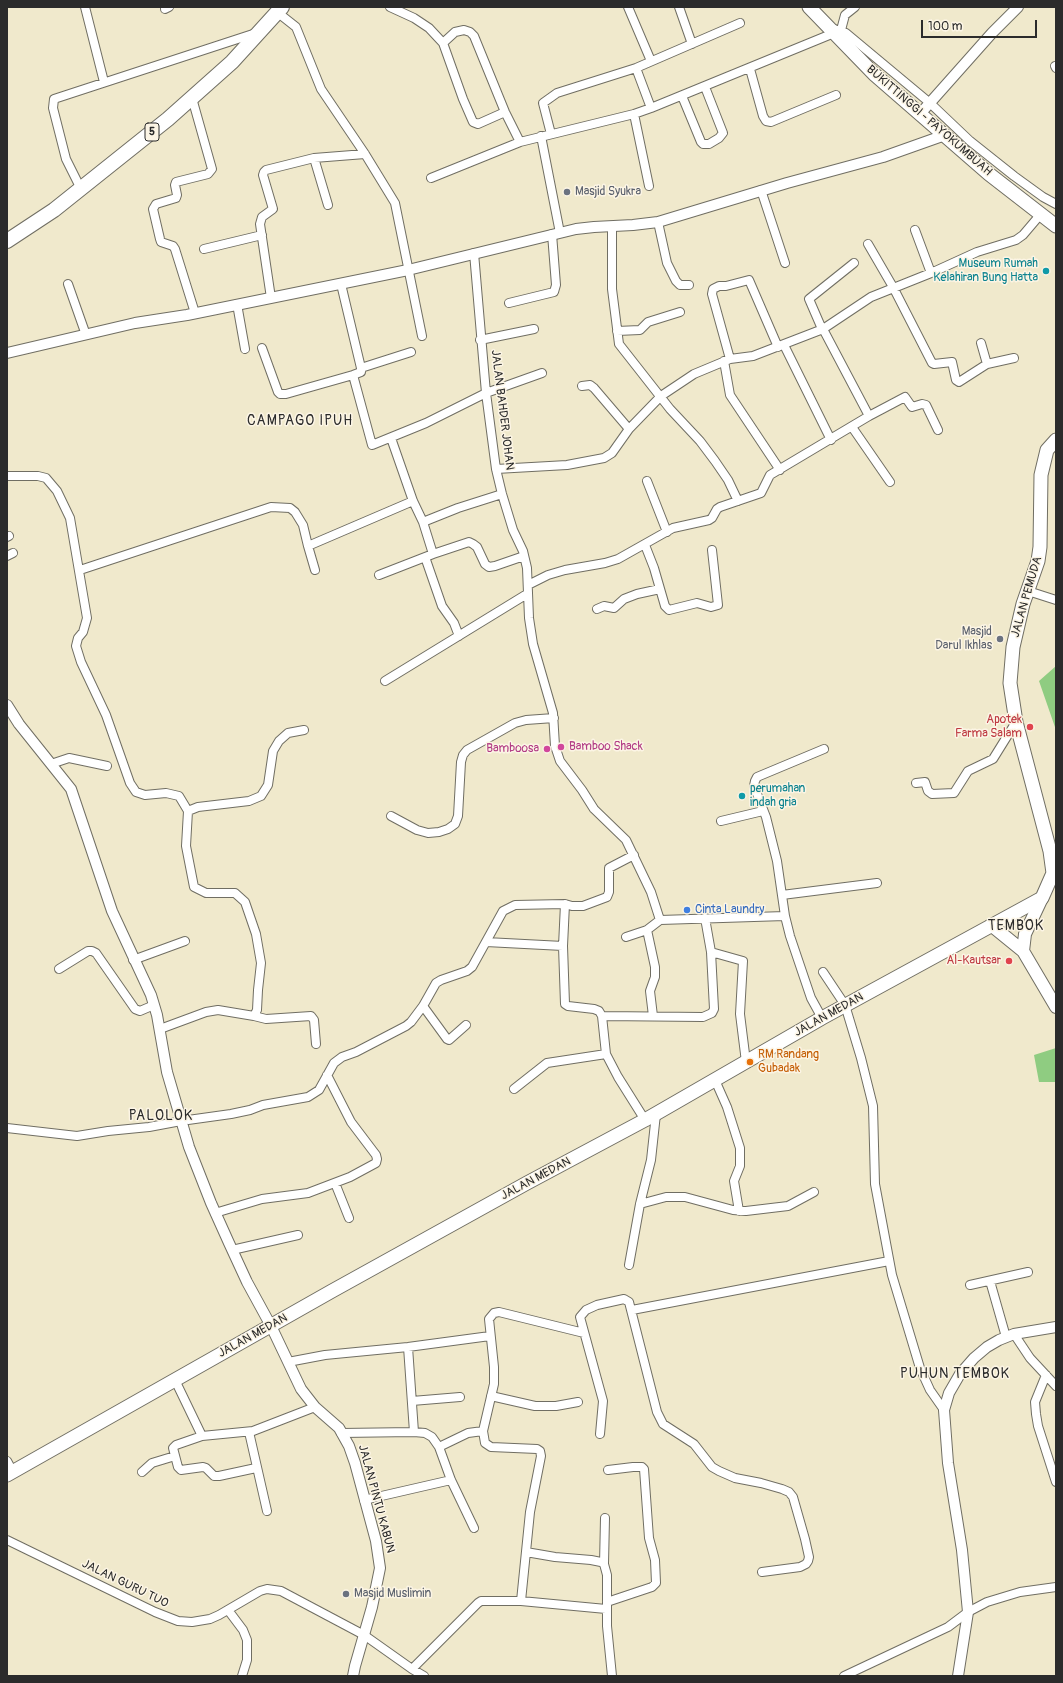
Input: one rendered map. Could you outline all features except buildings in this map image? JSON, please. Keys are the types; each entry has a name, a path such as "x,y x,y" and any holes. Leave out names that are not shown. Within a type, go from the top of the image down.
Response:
{"highway":[{"name":"5","path":"7,241 54,210 192,98 232,62 280,9"}],"main road":[{"name":"BUKITTINGGI - PAYOKUMBUAH","path":"809,7 834,30 874,74 989,174 1056,226"},
{"name":"JALAN PEMUDA","path":"1055,873 1016,722 1010,683 1011,658 1018,626 1035,573 1040,547 1041,475 1047,450 1056,440"},
{"path":"1023,951 1025,934 1055,873"},
{"name":"JALAN MEDAN","path":"9,1469 175,1380 520,1187 650,1117 845,1005 1042,898"},
{"path":"991,925 1023,951 1056,1007"}],"street":[{"path":"85,7 104,82"},
{"path":"165,7 169,7"},
{"path":"390,7 414,18 429,28 443,43 473,122 478,124 505,112"},
{"path":"628,7 651,61"},
{"path":"679,7 692,44"},
{"path":"431,178 520,142 634,114 750,69 834,30 845,15 855,7"},
{"path":"920,114 992,33 1018,7"},
{"path":"280,9 296,27 321,88 365,154 395,203 422,336"},
{"path":"551,134 543,103 557,93 636,68 740,23"},
{"path":"443,43 455,32 464,30 470,32 474,36 505,112 520,142"},
{"path":"496,469 567,465 604,458 612,453 629,429 661,396 694,374 727,360 753,356 823,329 866,299 978,252 1016,240 1055,203 1043,197 970,141 930,103 874,56 834,30"},
{"path":"81,189 66,159 57,129 53,108 54,99 260,32"},
{"path":"636,68 651,108"},
{"path":"750,69 763,116 766,121 771,122 836,95"},
{"path":"682,96 701,142 703,144 709,144 719,138 723,133 705,87"},
{"path":"192,98 212,169 208,174 176,182 176,198 156,204 153,209 161,242 173,246 175,249 195,313"},
{"path":"634,114 649,186"},
{"path":"509,303 554,292 556,285 556,233 541,136"},
{"path":"7,353 134,323 195,313 408,270 556,233 576,229 658,222 761,190 868,161 945,136"},
{"path":"271,298 260,224 262,217 273,209 263,175 264,172 266,170 314,158 365,154"},
{"path":"314,158 328,206"},
{"path":"761,190 784,263"},
{"path":"658,222 667,263 676,281 680,285 689,285"},
{"path":"612,226 612,289 617,341 661,396 700,441 728,480 738,501"},
{"path":"915,230 931,273"},
{"path":"204,249 262,235"},
{"path":"868,244 934,364 952,362 957,382 987,364 1014,358"},
{"name":"JALAN BAHDER JOHAN","path":"474,253 480,340 496,469 502,494 527,568 528,618 533,644 554,718 555,746 560,760 594,809 626,840 651,892 660,920"},
{"path":"854,263 809,299 823,329 869,416"},
{"path":"780,470 730,395 727,360 712,291 713,288 749,280 781,346 831,440"},
{"path":"68,284 86,335"},
{"path":"341,284 361,368"},
{"path":"237,304 245,349"},
{"path":"617,331 640,330 648,322 680,312"},
{"path":"480,340 534,329"},
{"path":"981,343 987,364"},
{"path":"262,348 280,394 286,394 353,375 360,372 361,368 411,352"},
{"path":"353,375 372,445 426,423 486,393 542,373"},
{"path":"582,386 590,385 594,388 629,429"},
{"path":"528,585 548,575 565,570 605,564 646,548 672,528 709,520 712,518 717,509 761,493 770,476 869,416 905,397 912,407 922,404 926,405 938,430"},
{"path":"852,427 890,482"},
{"path":"391,438 433,554"},
{"path":"7,476 38,476 46,478 56,491 70,518 87,618 76,646 81,662 106,715 130,782 136,792 145,795 166,793 179,796 188,811 186,846 194,887 206,892 234,893 245,902 248,908 256,934 262,963 257,1010 254,1016"},
{"path":"647,481 667,532"},
{"path":"422,522 458,508 502,494"},
{"path":"308,546 413,501"},
{"path":"80,570 271,506 290,508 295,512 302,524 314,570"},
{"path":"379,574 469,542 477,547 485,564 490,567 524,556"},
{"path":"646,548 654,568 665,606 669,610 697,603 711,607 718,605 712,550"},
{"path":"425,557 442,606 454,623 459,636"},
{"path":"597,609 604,606 614,608 624,599 637,594 660,589"},
{"path":"1028,591 1056,600"},
{"path":"385,681 527,594"},
{"name":"JALAN PINTU KABUN","path":"7,705 19,724 71,788 112,911 154,1005 160,1029 167,1072 180,1118 198,1170 232,1250 247,1282 271,1326 300,1389 315,1407 339,1428 349,1446 376,1541 380,1568 353,1676"},
{"path":"391,816 417,830 428,833 448,829 455,824 458,816 461,762 463,755 467,750 515,723 526,720 554,718"},
{"path":"916,783 925,782 928,791 932,794 956,792 968,771 993,759 1016,722"},
{"path":"188,811 198,807 249,801 261,796 268,785 273,751 279,741 288,733 304,730"},
{"path":"822,1018 804,982 785,916 777,861 763,811 754,786 755,780 758,777 824,749"},
{"path":"51,764 69,758 107,766"},
{"path":"721,821 763,811"},
{"path":"7,1128 77,1136 108,1130 149,1127 180,1118 188,1120 231,1114 264,1105 308,1097 320,1090 334,1063 342,1057 356,1052 406,1026 411,1022 423,1006 436,984 441,980 467,972 472,967 500,914 508,907 515,905 565,904 572,906 583,906 607,897 609,892 609,868 634,855"},
{"path":"782,895 877,883"},
{"path":"565,904 563,946 565,1004 568,1006 599,1011 602,1016 606,1054 618,1077 650,1117 651,1160 640,1204 629,1265"},
{"path":"626,937 647,930 660,920 785,916"},
{"path":"602,1016 703,1017 712,1013 714,1009 711,952 704,918"},
{"path":"647,930 655,967 655,978 650,991 653,1016"},
{"path":"133,960 185,941"},
{"path":"486,942 563,946"},
{"path":"59,969 88,951 96,952 135,1009 140,1011 154,1005"},
{"path":"711,952 743,961 740,1014 746,1062"},
{"path":"823,972 845,1005 861,1058 873,1106 875,1184 889,1261 897,1294 920,1368 930,1390 944,1410"},
{"path":"423,1006 449,1040 466,1025"},
{"path":"160,1029 206,1012 218,1010 254,1016 266,1020 311,1016 314,1020 316,1044"},
{"path":"514,1089 547,1063 606,1054"},
{"path":"215,1213 262,1199 308,1193 350,1177 376,1162 378,1159 376,1155 352,1122 327,1074"},
{"path":"715,1080 728,1107 740,1148 740,1166 734,1181 739,1211"},
{"path":"335,1183 349,1218"},
{"path":"640,1204 666,1197 685,1197 739,1211 788,1206 814,1192"},
{"path":"232,1250 298,1235"},
{"path":"632,1310 889,1261"},
{"path":"970,1285 1028,1272"},
{"path":"990,1281 1010,1336 1056,1386"},
{"path":"600,1434 603,1401 580,1317 586,1310 607,1302 624,1298 629,1302 632,1310 657,1412 663,1424 694,1444 712,1467 719,1471 735,1478 789,1492 793,1497 805,1539 809,1557 808,1561 800,1567 762,1572"},
{"path":"521,1601 530,1512 541,1456 540,1452 536,1449 491,1447 487,1446 485,1443 483,1431 494,1384 494,1367 489,1319 494,1313 499,1312 584,1333"},
{"path":"958,1676 968,1612 962,1550 948,1463 944,1410 949,1393 965,1369 987,1347 1010,1336 1056,1328"},
{"path":"288,1362 325,1355 408,1348 490,1336"},
{"path":"408,1348 414,1432"},
{"path":"1046,1375 1035,1402 1036,1414 1038,1426 1056,1482"},
{"path":"175,1380 202,1436"},
{"path":"491,1396 535,1406 556,1406 578,1402"},
{"path":"412,1401 460,1397"},
{"path":"256,1468 214,1476 203,1467 180,1469 173,1449 176,1445 202,1436 249,1432 315,1407"},
{"path":"439,1447 468,1433 483,1431"},
{"path":"249,1432 267,1511"},
{"path":"341,1433 414,1432 425,1433 432,1437 439,1447 474,1528"},
{"path":"142,1472 152,1463 175,1456"},
{"path":"412,1670 478,1603 484,1600 607,1606 652,1587 656,1583 656,1560 649,1538 644,1469 642,1467 633,1467 608,1470"},
{"path":"364,1500 452,1480"},
{"path":"605,1518 604,1564 607,1576 607,1606 612,1676"},
{"name":"JALAN GURU TUO","path":"7,1540 166,1617 178,1621 200,1621 219,1615 260,1591 274,1589 364,1635 412,1670 424,1676"},
{"path":"526,1552 555,1557 591,1560 604,1564"},
{"path":"844,1676 948,1627 968,1612 987,1602 1020,1592 1056,1587"},
{"path":"228,1610 243,1630 247,1640 247,1660 242,1676"}],"green space":[{"path":"1056,666 1056,730 1039,681"},
{"path":"1056,1048 1056,1082 1039,1082 1034,1055"}],"place":[{"name":"Masjid Syukra","path":"567,192"},
{"name":"Museum Rumah Kelahiran Bung Hatta","path":"1046,271"},
{"name":"Masjid Darul Ikhlas","path":"1000,639"},
{"name":"Apotek Farma Salam","path":"1030,727"},
{"name":"Bamboo Shack","path":"561,747"},
{"name":"Bamboosa","path":"547,749"},
{"name":"perumahan indah gria","path":"742,796"},
{"name":"Cinta Laundry","path":"687,910"},
{"name":"Al-Kautsar","path":"1009,961"},
{"name":"RM Randang Gubadak","path":"750,1062"},
{"name":"Masjid Muslimin","path":"346,1594"}],"district":[{"name":"CAMPAGO IPUH","path":"300,421"},
{"name":"TEMBOK","path":"1016,926"},
{"name":"PALOLOK","path":"161,1116"},
{"name":"PUHUN TEMBOK","path":"955,1374"}]}
